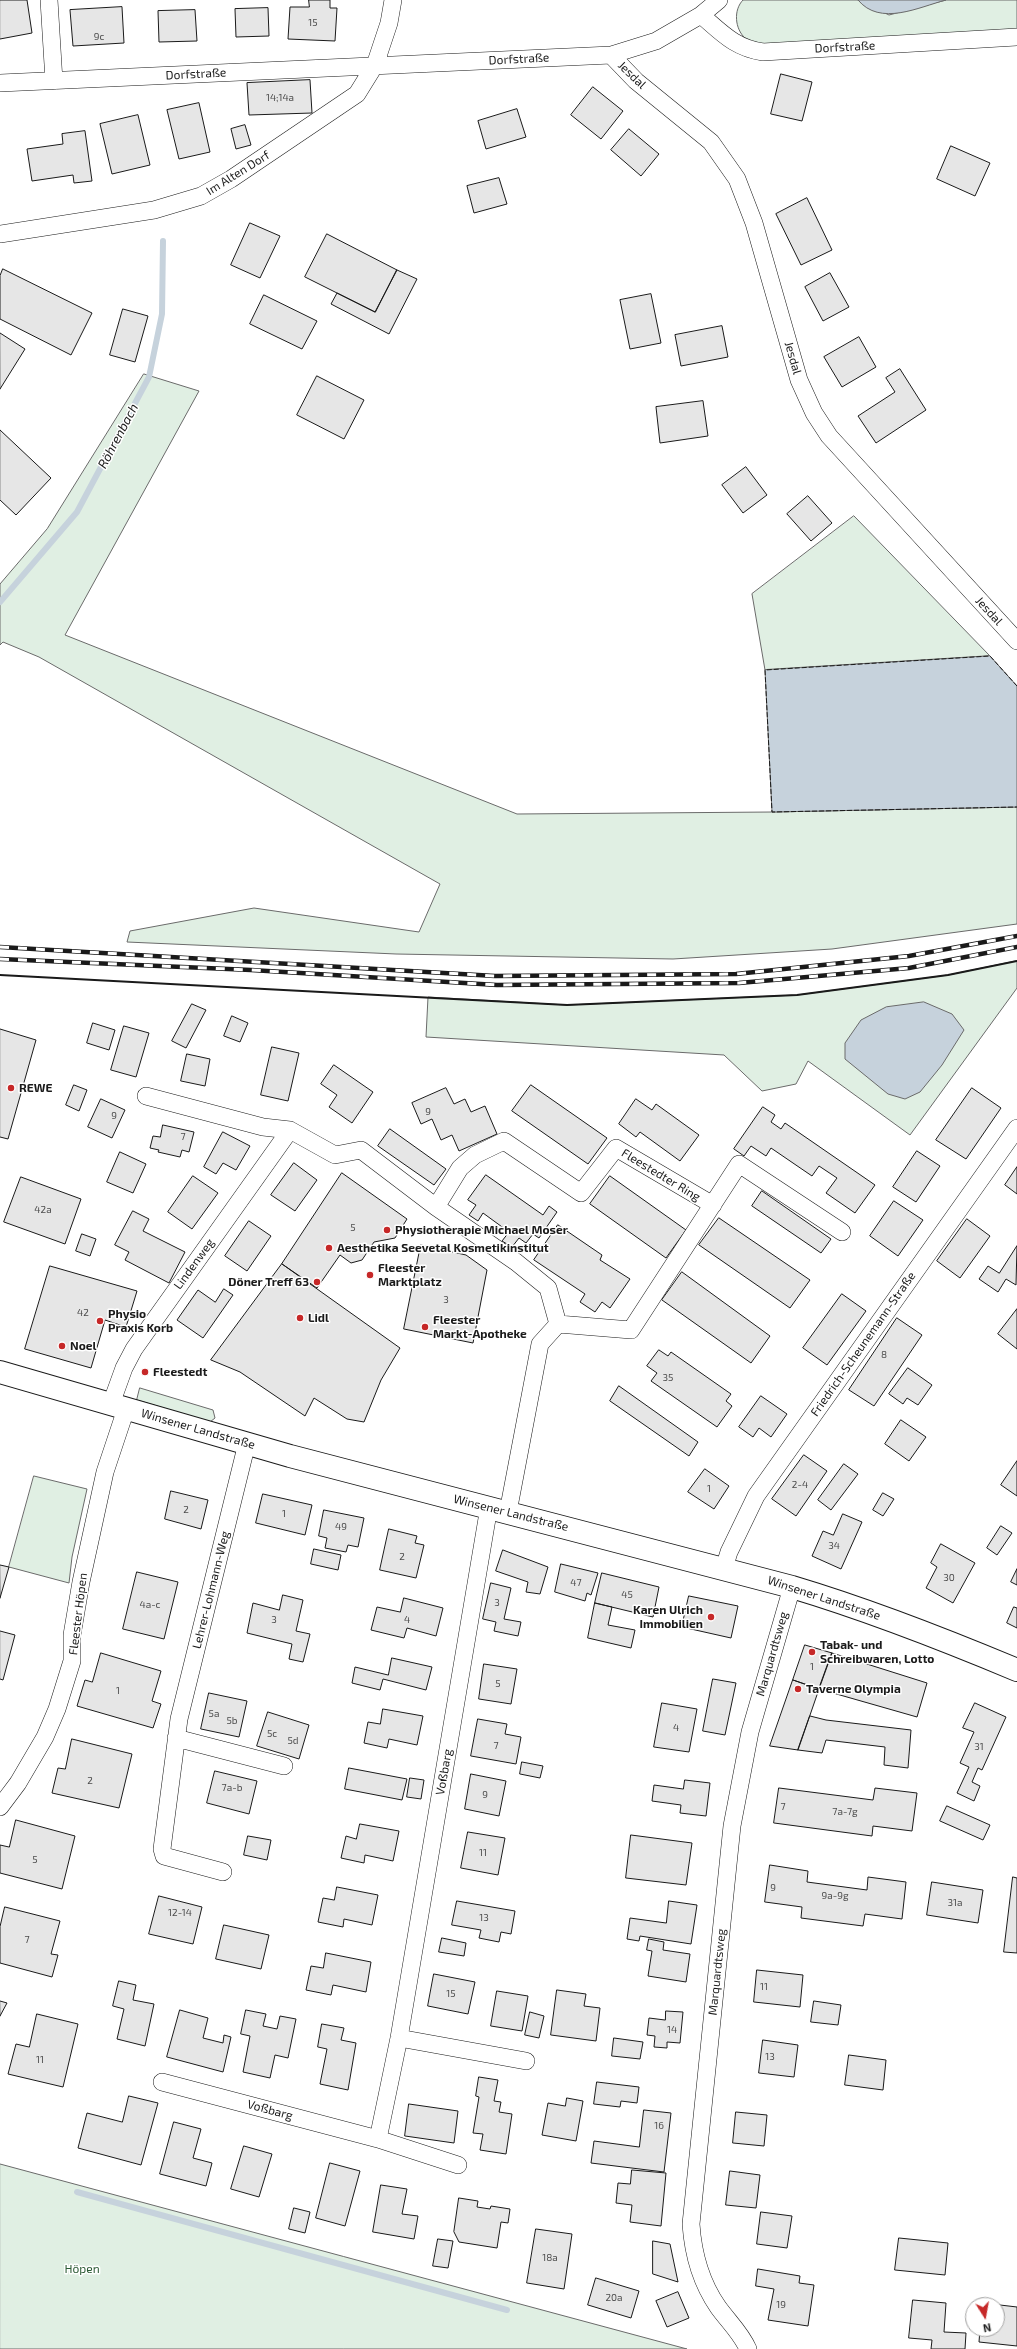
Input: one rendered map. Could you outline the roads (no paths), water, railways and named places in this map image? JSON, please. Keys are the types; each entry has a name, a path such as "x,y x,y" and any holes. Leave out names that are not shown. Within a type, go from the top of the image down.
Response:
{"street":[{"path":"49,0 54,81"},
{"name":"Im Alten Dorf","path":"0,234 154,210 201,196 231,180 357,94 375,66 389,23 393,0"},
{"path":"701,15 719,0"},
{"name":"Dorfstraße","path":"0,83 611,55 656,42 701,15 738,45 748,50 763,52 1017,37"},
{"name":"Jesdal","path":"611,55 636,81 712,142 737,179 754,223 799,380 814,413 829,436 1017,641"},
{"path":"146,1096 263,1127 290,1130 335,1155 362,1150 436,1207 516,1262 548,1288 558,1324 540,1344 499,1510"},
{"name":"Friedrich-Scheunemann-Straße","path":"724,1568 729,1552 756,1496 1017,1128"},
{"name":"Lindenweg","path":"118,1406 124,1368 134,1349 290,1130"},
{"name":"Fleestedter Ring","path":"436,1207 460,1168 475,1155 504,1141 581,1193 616,1148 713,1205"},
{"name":"Fleestedter Ring","path":"558,1324 631,1330 739,1164 842,1232"},
{"name":"Winsener Landstraße","path":"0,1372 247,1443 792,1587 854,1606 944,1639 1017,1670"},
{"name":"Fleester Höpen","path":"0,1807 18,1783 52,1724 72,1661 72,1635 81,1582 118,1406"},
{"name":"Lehrer-Lohmann-Weg","path":"223,1872 164,1856 162,1849 176,1738 247,1443"},
{"name":"Voßbarg","path":"378,2139 399,2038 499,1510"},
{"name":"Marquardtsweg","path":"748,2349 744,2340 717,2306 703,2281 693,2253 691,2224 732,1826 750,1732 792,1587"},
{"path":"176,1738 284,1766"},
{"path":"399,2038 526,2061"},
{"name":"Voßbarg","path":"162,2082 378,2139 458,2165"}],"waterway":[{"name":"Röhrenbach","path":"0,602 77,512 149,377 162,314 163,241"},
{"path":"77,2192 507,2310"}],"railway":[{"path":"0,947 495,976 736,974 909,956 1017,936"},
{"path":"0,959 251,970 497,985 739,983 909,968 1017,947"}],"place":[{"name":"REWE","path":"11,1088"},
{"name":"Physiotherapie Michael Moser","path":"387,1230"},
{"name":"Aesthetika Seevetal Kosmetikinstitut","path":"329,1248"},
{"name":"Fleester Marktplatz","path":"370,1275"},
{"name":"Döner Treff 63","path":"317,1282"},
{"name":"Lidl","path":"300,1318"},
{"name":"Physio Praxis Korb","path":"100,1321"},
{"name":"Fleester Markt-Apotheke","path":"425,1327"},
{"name":"Noel","path":"62,1346"},
{"name":"Fleestedt","path":"145,1372"},
{"name":"Karen Ulrich Immobilien","path":"711,1617"},
{"name":"Tabak- und Schreibwaren, Lotto","path":"812,1652"},
{"name":"Taverne Olympia","path":"798,1689"}],"park label":[{"name":"Höpen","path":"82,2269"}]}
